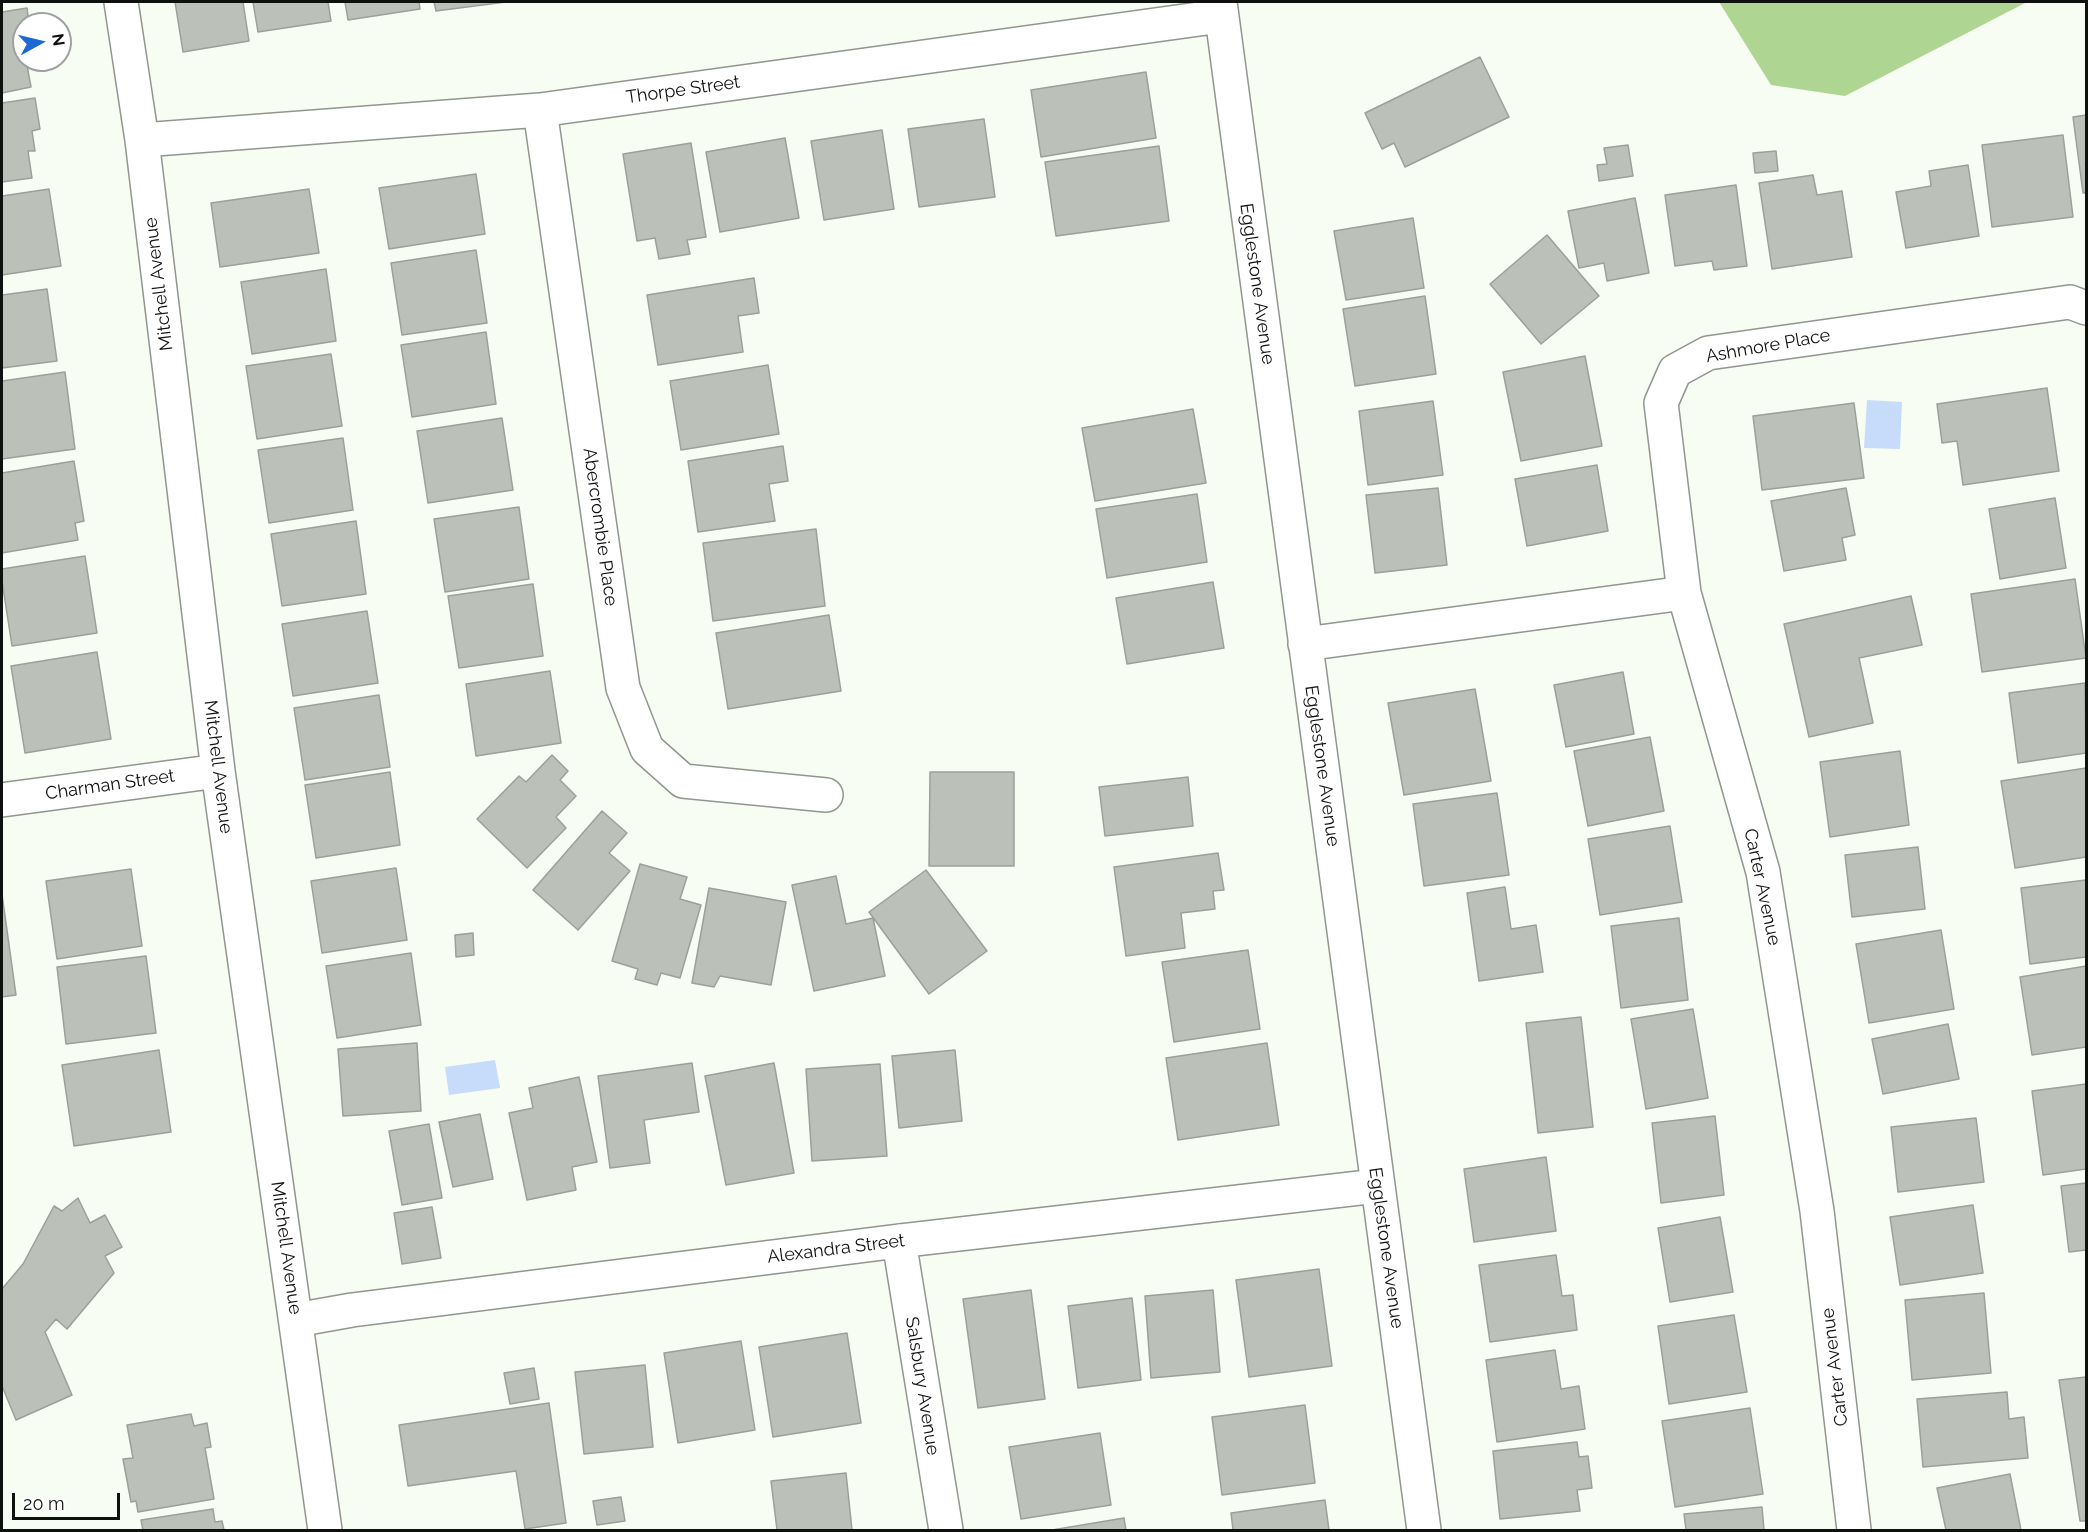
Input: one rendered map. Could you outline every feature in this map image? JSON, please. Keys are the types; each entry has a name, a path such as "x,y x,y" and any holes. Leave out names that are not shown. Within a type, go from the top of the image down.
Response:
{"street":[{"name":"Mitchell Avenue","path":"121,2 142,140 218,771 325,1530"},
{"name":"Thorpe Street","path":"142,140 540,110 1220,9"},
{"name":"Egglestone Avenue","path":"1220,9 1424,1530"},
{"name":"Abercrombie Place","path":"540,110 623,688 647,748 683,781 826,795"},
{"name":"Ashmore Place","path":"1684,593 1661,403 1676,370 1708,353 2070,302 2086,308"},
{"path":"1305,644 1684,593"},
{"name":"Carter Avenue","path":"1684,593 1763,872 1817,1211 1854,1530"},
{"name":"Charman Street","path":"2,800 218,771"},
{"name":"Alexandra Street","path":"296,1320 352,1310 899,1241 1377,1186"},
{"name":"Salsbury Avenue","path":"899,1241 946,1530"}],"green space":[{"path":"1719,2 2027,2 1845,96 1771,85"}],"water":[{"path":"1867,400 1902,402 1900,449 1864,448"},
{"path":"495,1060 500,1088 449,1095 445,1067"}],"building":[{"path":"175,2 243,2 249,41 183,52"},
{"path":"253,2 328,2 331,21 258,32"},
{"path":"345,2 419,2 420,9 348,20"},
{"path":"434,2 506,2 436,11"},
{"path":"27,8 28,12 12,12 12,72 28,72 31,87 2,93 2,12"},
{"path":"1480,57 1509,117 1405,167 1394,143 1382,149 1365,113"},
{"path":"1146,72 1156,138 1041,157 1031,90"},
{"path":"35,98 40,129 32,131 35,151 28,151 32,178 2,182 2,103"},
{"path":"2086,115 2086,193 2083,193 2073,117"},
{"path":"984,119 995,197 919,207 908,129"},
{"path":"882,130 894,209 824,220 811,141"},
{"path":"2063,135 2073,217 1992,227 1982,145"},
{"path":"785,138 799,218 720,232 706,152"},
{"path":"691,143 706,237 687,240 690,254 659,259 655,238 637,241 623,154"},
{"path":"1628,145 1633,176 1599,181 1597,165 1607,164 1604,148"},
{"path":"1159,146 1169,221 1056,236 1045,162"},
{"path":"1776,151 1778,171 1755,173 1753,153"},
{"path":"1968,165 1979,236 1906,248 1896,192 1931,186 1929,171"},
{"path":"476,174 485,234 389,249 379,188"},
{"path":"1813,175 1817,195 1842,191 1852,257 1772,269 1759,183"},
{"path":"1736,185 1747,266 1714,270 1712,261 1675,266 1665,195"},
{"path":"49,189 61,266 2,275 2,196"},
{"path":"309,189 319,253 220,267 211,203"},
{"path":"1635,198 1649,273 1607,281 1604,263 1579,268 1568,211"},
{"path":"1413,218 1424,288 1346,300 1334,231"},
{"path":"1547,235 1599,296 1541,344 1490,284"},
{"path":"476,250 487,323 402,335 391,263"},
{"path":"326,269 336,341 252,354 241,282"},
{"path":"754,278 759,313 738,316 743,352 658,365 647,295"},
{"path":"47,289 57,361 2,368 2,295"},
{"path":"1425,296 1436,374 1355,386 1343,309"},
{"path":"486,332 496,404 412,417 401,345"},
{"path":"331,354 342,426 257,439 246,366"},
{"path":"1585,356 1602,446 1521,461 1503,372"},
{"path":"768,365 779,434 681,450 670,381"},
{"path":"65,372 75,449 2,459 2,381"},
{"path":"2047,388 2059,471 1963,485 1957,441 1942,443 1937,404"},
{"path":"1433,401 1443,475 1368,485 1359,411"},
{"path":"1854,403 1864,478 1762,490 1753,416"},
{"path":"1193,409 1206,483 1095,501 1082,428"},
{"path":"502,418 513,490 428,503 417,431"},
{"path":"343,438 353,510 269,523 258,450"},
{"path":"783,446 788,481 769,484 775,521 698,532 688,461"},
{"path":"74,461 84,521 75,523 78,540 2,553 2,473"},
{"path":"1597,465 1608,531 1527,546 1515,479"},
{"path":"1438,488 1447,565 1375,573 1366,495"},
{"path":"1846,488 1855,535 1842,538 1846,560 1784,571 1771,501"},
{"path":"1197,494 1207,562 1107,578 1096,509"},
{"path":"2055,498 2066,568 2000,579 1989,509"},
{"path":"519,507 529,579 445,592 434,519"},
{"path":"356,521 366,594 282,606 271,534"},
{"path":"816,529 825,606 713,621 703,543"},
{"path":"85,556 97,633 12,646 2,569"},
{"path":"2075,579 2086,658 1982,672 1971,594"},
{"path":"1213,582 1224,648 1127,664 1116,598"},
{"path":"533,584 543,656 459,668 448,596"},
{"path":"1911,596 1922,645 1859,658 1873,723 1809,737 1784,624"},
{"path":"367,611 378,683 293,696 282,624"},
{"path":"829,615 841,691 728,709 716,633"},
{"path":"97,652 111,739 25,753 11,666"},
{"path":"550,671 561,743 476,756 466,684"},
{"path":"1623,672 1634,734 1566,747 1554,685"},
{"path":"2085,683 2086,753 2018,763 2009,693"},
{"path":"1475,689 1491,781 1404,795 1388,703"},
{"path":"379,695 390,767 305,780 294,708"},
{"path":"1650,737 1664,811 1588,826 1574,751"},
{"path":"1900,751 1909,825 1830,837 1820,762"},
{"path":"552,755 568,771 560,780 576,796 556,817 566,828 527,868 477,819 519,776 526,782"},
{"path":"2086,768 2086,857 2015,868 2001,781"},
{"path":"390,772 400,845 316,858 305,785"},
{"path":"930,772 1014,772 1014,866 929,866"},
{"path":"1188,777 1193,826 1105,836 1099,787"},
{"path":"1497,793 1509,875 1424,886 1413,804"},
{"path":"602,811 627,833 609,853 630,871 578,930 533,890"},
{"path":"1670,826 1682,902 1600,915 1588,839"},
{"path":"1918,847 1925,909 1852,917 1845,855"},
{"path":"1218,853 1224,890 1213,891 1215,909 1181,913 1185,948 1126,956 1114,867"},
{"path":"640,864 687,877 680,899 701,905 680,978 661,973 657,985 635,979 638,969 612,961"},
{"path":"396,868 407,940 322,953 311,881"},
{"path":"131,869 142,946 57,959 46,881"},
{"path":"926,870 987,951 929,994 869,912"},
{"path":"836,876 846,924 873,918 885,976 814,991 792,885"},
{"path":"2086,880 2086,957 2030,964 2021,888"},
{"path":"1505,887 1511,929 1536,925 1543,972 1479,981 1467,893"},
{"path":"709,888 786,902 771,985 720,976 714,987 692,983"},
{"path":"2,894 16,995 2,997"},
{"path":"1679,918 1688,1000 1621,1008 1611,926"},
{"path":"1941,930 1954,1009 1869,1023 1856,944"},
{"path":"473,933 474,955 456,957 455,935"},
{"path":"1248,950 1260,1029 1174,1042 1162,962"},
{"path":"411,953 421,1025 337,1038 326,966"},
{"path":"146,956 156,1033 66,1044 57,967"},
{"path":"2086,966 2086,1047 2032,1055 2020,977"},
{"path":"1693,1009 1708,1098 1646,1109 1631,1019"},
{"path":"1581,1017 1593,1127 1538,1133 1526,1023"},
{"path":"1948,1024 1959,1079 1883,1094 1872,1039"},
{"path":"417,1043 421,1111 343,1116 338,1049"},
{"path":"1267,1043 1279,1125 1178,1140 1166,1058"},
{"path":"159,1050 171,1132 74,1146 62,1065"},
{"path":"955,1050 962,1121 899,1128 892,1056"},
{"path":"692,1063 699,1112 644,1120 650,1163 610,1168 598,1076"},
{"path":"774,1063 794,1173 726,1185 705,1076"},
{"path":"880,1064 887,1156 812,1161 806,1069"},
{"path":"579,1077 597,1162 572,1167 576,1190 527,1200 509,1113 533,1108 529,1088"},
{"path":"2086,1084 2086,1169 2043,1175 2032,1091"},
{"path":"480,1114 493,1179 453,1187 439,1122"},
{"path":"1715,1116 1724,1195 1661,1203 1652,1123"},
{"path":"1976,1118 1984,1182 1898,1192 1891,1127"},
{"path":"429,1124 442,1198 402,1205 389,1131"},
{"path":"1546,1157 1556,1231 1474,1242 1464,1169"},
{"path":"2086,1183 2086,1250 2069,1252 2061,1186"},
{"path":"78,1198 90,1223 105,1215 122,1247 105,1256 114,1273 67,1329 56,1319 45,1332 72,1395 16,1420 2,1386 2,1289 23,1264 54,1206 62,1211"},
{"path":"1973,1205 1983,1273 1900,1285 1890,1217"},
{"path":"432,1207 441,1258 402,1264 394,1213"},
{"path":"1720,1217 1733,1292 1670,1302 1658,1228"},
{"path":"1556,1255 1562,1296 1573,1295 1577,1330 1490,1342 1479,1265"},
{"path":"1319,1269 1332,1366 1249,1377 1236,1280"},
{"path":"1031,1290 1045,1399 978,1408 963,1299"},
{"path":"1213,1290 1220,1372 1151,1378 1145,1296"},
{"path":"1984,1293 1991,1373 1912,1380 1905,1300"},
{"path":"1132,1298 1141,1380 1078,1388 1068,1306"},
{"path":"1734,1315 1747,1392 1669,1404 1658,1326"},
{"path":"847,1333 861,1423 773,1437 759,1347"},
{"path":"741,1341 755,1430 678,1443 664,1353"},
{"path":"1555,1350 1561,1389 1579,1386 1585,1429 1497,1442 1486,1360"},
{"path":"645,1365 653,1447 584,1454 575,1372"},
{"path":"534,1368 539,1399 510,1404 504,1373"},
{"path":"2086,1377 2086,1521 2080,1521 2059,1380"},
{"path":"2007,1392 2009,1419 2024,1417 2028,1458 1923,1467 1917,1399"},
{"path":"549,1403 566,1523 525,1529 516,1471 408,1486 399,1425"},
{"path":"1305,1405 1315,1483 1222,1495 1212,1417"},
{"path":"1750,1408 1763,1494 1675,1507 1662,1421"},
{"path":"191,1414 194,1426 207,1423 211,1447 205,1448 214,1499 138,1512 136,1501 131,1502 123,1459 133,1458 127,1425"},
{"path":"1100,1433 1111,1505 1021,1519 1009,1447"},
{"path":"1577,1442 1579,1457 1588,1456 1592,1488 1577,1490 1580,1511 1500,1519 1493,1451"},
{"path":"846,1473 852,1530 777,1530 771,1481"},
{"path":"2010,1474 2021,1530 1946,1530 1937,1488"},
{"path":"621,1497 625,1521 597,1525 593,1501"},
{"path":"1325,1500 1329,1530 1233,1530 1231,1513"},
{"path":"1762,1507 1764,1530 1686,1530 1684,1514"},
{"path":"213,1509 215,1522 222,1521 224,1530 143,1530 141,1520"},
{"path":"1124,1518 1126,1530 1052,1530"}]}
